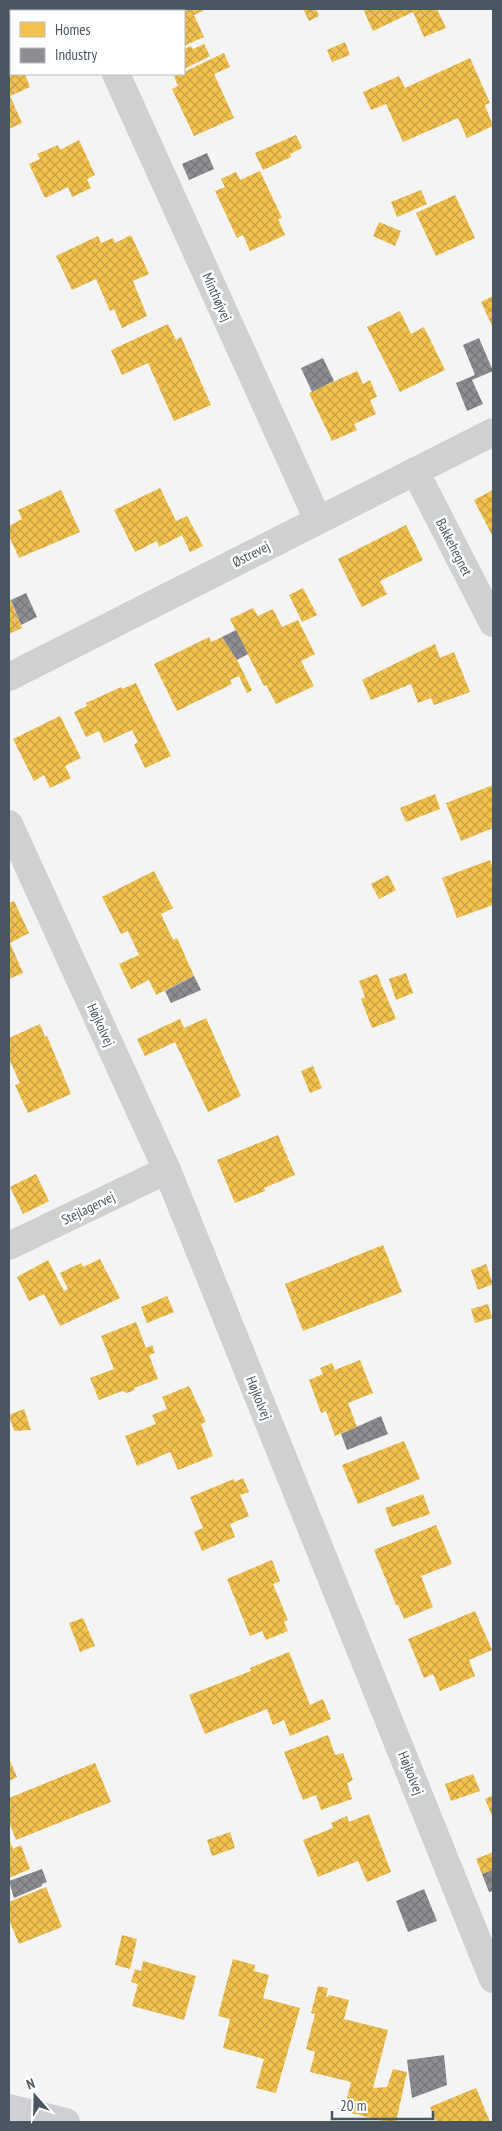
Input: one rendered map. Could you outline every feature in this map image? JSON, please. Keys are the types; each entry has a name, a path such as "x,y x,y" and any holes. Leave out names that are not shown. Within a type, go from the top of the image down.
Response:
{"street":[{"name":"Minthøjvej","path":"116,75 318,520"},
{"name":"Østrevej","path":"9,677 493,432"},
{"name":"Bakkehegnet","path":"415,471 493,623"},
{"name":"Højkolvej","path":"9,824 167,1170 493,1979"},
{"name":"Stejlagervej","path":"9,1246 167,1170"},
{"path":"9,2108 66,2122"}],"building: Homes":[{"path":"207,9 194,15 204,37 185,46 185,10 132,10"},
{"path":"303,9 316,9 319,16 309,21"},
{"path":"363,9 437,9 446,28 424,37 413,12 373,31"},
{"path":"345,42 350,55 332,62 327,50"},
{"path":"204,44 210,56 185,68 185,49 191,46 193,49"},
{"path":"224,53 230,67 214,74 234,118 194,136 172,89 178,86 174,76 185,75 185,72"},
{"path":"9,56 10,75 25,75 30,87 10,96 22,123 9,129"},
{"path":"470,58 490,103 485,105 493,126 467,138 458,118 403,142 386,104 371,110 363,92 399,76 405,88"},
{"path":"296,135 302,148 290,154 291,157 263,170 255,153"},
{"path":"79,140 95,175 87,179 91,188 72,197 68,187 45,198 29,164 40,159 37,154 58,145 60,150"},
{"path":"260,171 282,218 278,219 285,235 250,251 243,235 237,238 215,191 225,187 221,179 236,172 240,180"},
{"path":"421,190 427,204 397,217 391,202"},
{"path":"455,195 475,238 436,256 416,213"},
{"path":"379,222 401,231 395,246 373,236"},
{"path":"131,235 149,274 133,281 147,316 122,328 114,309 110,311 96,279 72,290 56,256 98,236 101,243 113,238 115,243"},
{"path":"493,296 493,328 481,302"},
{"path":"400,311 411,334 424,327 445,370 400,392 367,327"},
{"path":"168,324 176,340 181,337 211,405 174,421 148,363 122,375 111,350"},
{"path":"357,371 363,384 370,380 377,397 370,400 376,414 354,424 357,430 332,441 309,393"},
{"path":"160,488 176,521 187,516 203,546 190,552 182,535 159,547 157,541 135,552 114,510"},
{"path":"61,490 80,532 19,558 9,536 9,526 22,519 18,510"},
{"path":"493,490 493,537 474,500"},
{"path":"406,525 423,560 380,581 387,594 362,607 338,559"},
{"path":"303,588 317,615 302,622 289,595"},
{"path":"9,596 22,628 9,634"},
{"path":"253,608 258,616 273,609 282,627 298,620 315,654 301,661 314,686 276,704 266,685 264,686 230,619"},
{"path":"209,637 211,642 222,637 237,660 252,690 247,693 239,676 230,680 232,684 177,711 154,664"},
{"path":"435,644 440,658 454,652 470,692 434,705 431,698 418,703 411,684 371,700 362,680"},
{"path":"136,683 171,756 145,768 134,745 138,742 132,730 104,743 99,731 86,737 74,712 87,706 86,703 121,687 122,689"},
{"path":"60,716 81,758 65,766 71,778 50,788 44,775 34,781 13,739"},
{"path":"493,785 493,828 461,841 446,803"},
{"path":"435,794 440,809 406,822 400,808"},
{"path":"490,860 493,868 493,905 457,918 442,878"},
{"path":"154,871 173,908 161,914 173,940 177,938 194,976 156,995 149,980 131,989 119,964 139,955 128,931 121,934 102,897"},
{"path":"388,875 396,890 379,899 371,884"},
{"path":"14,901 29,933 10,943 23,973 9,979 9,903"},
{"path":"406,973 413,993 396,1000 389,979"},
{"path":"377,974 396,1019 372,1028 361,999 365,997 359,981"},
{"path":"206,1018 241,1096 208,1112 175,1042 145,1056 137,1039 180,1019 184,1028"},
{"path":"40,1024 45,1037 47,1036 71,1094 28,1113 15,1085 20,1083 9,1059 9,1038"},
{"path":"313,1066 322,1088 310,1093 301,1071"},
{"path":"278,1135 295,1175 264,1188 265,1191 235,1203 217,1160"},
{"path":"36,1174 49,1201 23,1214 10,1187"},
{"path":"383,1245 402,1292 303,1331 285,1284"},
{"path":"100,1259 120,1298 60,1326 44,1294 29,1301 17,1277 48,1260 64,1291 68,1289 60,1273 81,1263 83,1267"},
{"path":"486,1264 493,1284 478,1290 471,1270"},
{"path":"167,1296 174,1312 147,1323 141,1307"},
{"path":"488,1304 492,1318 475,1323 471,1309"},
{"path":"136,1322 146,1348 152,1345 155,1353 149,1355 158,1379 134,1388 135,1390 127,1393 122,1391 99,1400 90,1378 114,1369 101,1336"},
{"path":"360,1360 373,1393 348,1403 357,1427 335,1436 326,1411 321,1413 309,1380 323,1374 320,1368 332,1363 335,1370"},
{"path":"189,1386 206,1422 201,1424 213,1456 178,1470 170,1452 137,1466 125,1436 156,1424 152,1415 167,1409 162,1397"},
{"path":"24,1409 31,1430 14,1431 9,1415"},
{"path":"404,1441 420,1479 358,1504 342,1465"},
{"path":"243,1478 249,1492 240,1495 249,1516 230,1524 235,1537 202,1551 194,1532 203,1528 190,1497 234,1479 235,1482"},
{"path":"423,1494 430,1514 392,1527 385,1508"},
{"path":"436,1525 452,1564 421,1576 433,1607 404,1619 398,1605 396,1605 374,1550"},
{"path":"272,1560 280,1581 273,1584 288,1620 284,1622 288,1631 266,1640 262,1631 250,1636 227,1579"},
{"path":"475,1611 492,1650 469,1660 475,1676 440,1691 433,1674 424,1678 408,1639"},
{"path":"83,1618 95,1646 80,1652 69,1623"},
{"path":"289,1652 310,1705 323,1699 331,1719 290,1736 284,1720 273,1725 267,1709 205,1734 189,1695 251,1671 250,1668"},
{"path":"328,1735 335,1755 343,1753 353,1780 347,1783 352,1799 321,1810 316,1795 303,1800 284,1752"},
{"path":"9,1758 17,1777 9,1781"},
{"path":"95,1763 111,1802 16,1840 9,1822 9,1798"},
{"path":"473,1774 480,1791 451,1801 445,1784"},
{"path":"493,1795 493,1818 485,1799"},
{"path":"369,1814 391,1872 367,1882 358,1861 318,1877 303,1840 333,1828 331,1823 347,1816 349,1822"},
{"path":"230,1832 235,1848 212,1856 207,1840"},
{"path":"9,1842 13,1849 21,1845 30,1869 9,1878"},
{"path":"493,1852 493,1870 482,1874 476,1859"},
{"path":"46,1887 62,1927 19,1944 9,1920 9,1902"},
{"path":"122,1935 137,1939 130,1969 115,1965"},
{"path":"233,1959 255,1965 254,1971 269,1975 263,1998 300,2008 276,2093 256,2088 264,2059 223,2048 230,2019 218,2016"},
{"path":"143,1961 196,1976 184,2020 132,2006 138,1984 131,1982 135,1969 141,1971"},
{"path":"318,1986 328,1988 326,1997 329,1995 349,2000 344,2019 388,2030 373,2088 387,2087 393,2069 407,2072 396,2122 387,2122 344,2111 351,2082 310,2072 315,2052 306,2049 315,2014 311,2013"},
{"path":"476,2088 490,2122 436,2122 430,2107"}],"building: Industry":[{"path":"207,153 214,169 189,180 182,164"},
{"path":"479,338 493,371 472,380 483,404 467,411 456,383 475,375 463,345"},
{"path":"323,358 334,381 312,392 301,368"},
{"path":"26,593 37,617 21,625 11,600"},
{"path":"236,630 248,654 237,660 222,637"},
{"path":"194,976 201,990 171,1003 165,991"},
{"path":"381,1416 388,1434 347,1450 341,1434"},
{"path":"42,1869 47,1882 14,1898 9,1881"},
{"path":"493,1870 493,1891 489,1892 482,1874"},
{"path":"424,1889 437,1921 408,1932 396,1901"},
{"path":"444,2055 447,2085 412,2098 407,2060"}]}
